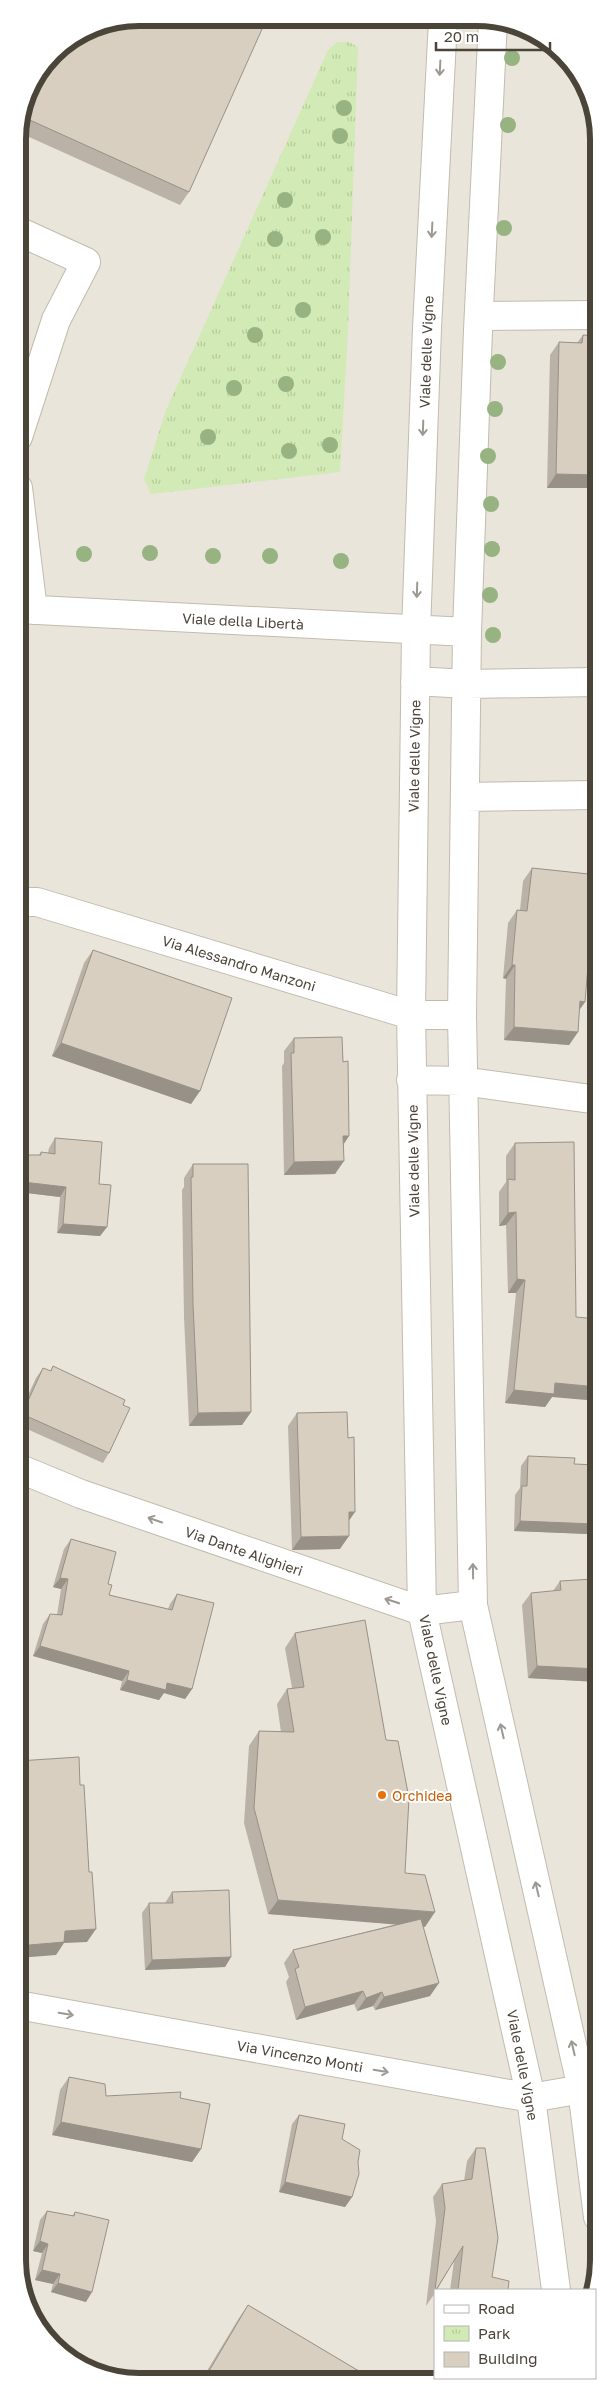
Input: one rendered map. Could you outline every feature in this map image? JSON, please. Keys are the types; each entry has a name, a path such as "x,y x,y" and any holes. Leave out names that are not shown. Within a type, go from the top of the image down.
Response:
{"street":[{"name":"Viale delle Vigne","path":"442,26 427,328 416,631 410,1015 422,1611 531,2098 556,2289"},
{"path":"493,27 479,316 466,684 462,1081 473,1605 582,2089 590,2153"},
{"path":"26,235 86,262 56,320 26,412"},
{"path":"479,316 590,315"},
{"name":"Viale della Libertà","path":"26,609 416,631 468,632"},
{"path":"415,681 466,684 590,682"},
{"path":"465,797 590,795"},
{"name":"Via Alessandro Manzoni","path":"26,902 37,902 410,1015 462,1015"},
{"path":"411,1080 462,1081 590,1099"},
{"name":"Via Dante Alighieri","path":"26,1471 90,1498 422,1611 473,1605"},
{"name":"Via Vincenzo Monti","path":"26,2006 531,2098 582,2089"}],"shaded area":[{"path":"132,26 484,26 499,28 533,41 557,59 578,89 584,103 589,124 590,2267 586,2289 434,2289 434,2373 139,2373 117,2371 83,2358 59,2340 45,2323 38,2310 32,2296 27,2275 26,132 28,117 35,96 41,83 54,65 83,41 117,28"}],"green space":[{"path":"337,42 349,42 358,47 348,331 340,472 151,494 144,479 166,410 328,50"}],"building":[{"path":"132,26 263,26 189,192 28,119 41,83 65,54 89,38 117,28"},
{"path":"583,335 590,335 590,475 556,474 559,342 582,343"},
{"path":"532,868 590,874 590,942 585,1002 580,1001 578,1032 514,1027 515,965 512,965 517,910 527,911"},
{"path":"93,950 232,998 200,1091 61,1043"},
{"path":"342,1037 343,1062 348,1061 349,1136 343,1136 344,1161 294,1162 291,1053 294,1053 294,1038"},
{"path":"55,1138 102,1142 99,1184 111,1185 107,1227 63,1224 66,1187 26,1182 26,1155 41,1155 41,1152 55,1154"},
{"path":"574,1142 576,1317 590,1318 590,1386 555,1383 554,1394 514,1390 525,1280 517,1279 516,1212 508,1213 508,1179 515,1180 515,1143"},
{"path":"193,1164 248,1164 251,1412 198,1413 193,1304 191,1177 193,1177"},
{"path":"53,1366 125,1400 123,1405 130,1408 109,1453 26,1416 26,1405 43,1368 51,1371"},
{"path":"347,1412 348,1438 354,1437 355,1512 349,1512 349,1536 301,1537 297,1413"},
{"path":"528,1456 575,1458 574,1464 590,1465 590,1524 520,1521 522,1486 527,1486"},
{"path":"71,1539 116,1552 108,1584 112,1585 109,1595 172,1610 177,1594 214,1603 192,1689 167,1683 166,1690 127,1680 129,1671 40,1646 50,1614 62,1615 68,1579 60,1578"},
{"path":"590,1579 590,1669 537,1666 531,1593 561,1590 560,1581"},
{"path":"365,1620 386,1740 398,1741 409,1798 405,1873 425,1875 435,1912 278,1900 254,1808 259,1731 294,1732 287,1689 304,1687 295,1633"},
{"path":"79,1757 80,1785 84,1785 89,1872 92,1872 96,1929 65,1931 64,1942 26,1945 26,1760"},
{"path":"229,1890 231,1957 152,1960 149,1903 173,1903 172,1892"},
{"path":"421,1919 439,1983 384,1997 382,1992 366,1998 363,1991 305,2007 295,1969 299,1967 293,1950"},
{"path":"69,2077 105,2084 106,2096 181,2092 180,2098 210,2104 201,2149 61,2122"},
{"path":"299,2115 345,2124 342,2139 360,2150 359,2174 352,2197 285,2182"},
{"path":"476,2148 485,2148 498,2238 492,2277 509,2281 508,2289 458,2289 463,2246 435,2289 445,2208 442,2184 472,2179"},
{"path":"47,2211 74,2216 75,2212 109,2220 92,2292 58,2283 60,2274 42,2270 48,2244 40,2241"},
{"path":"248,2305 362,2373 208,2373"}],"place":[{"name":"Orchidea","path":"382,1795"}]}
